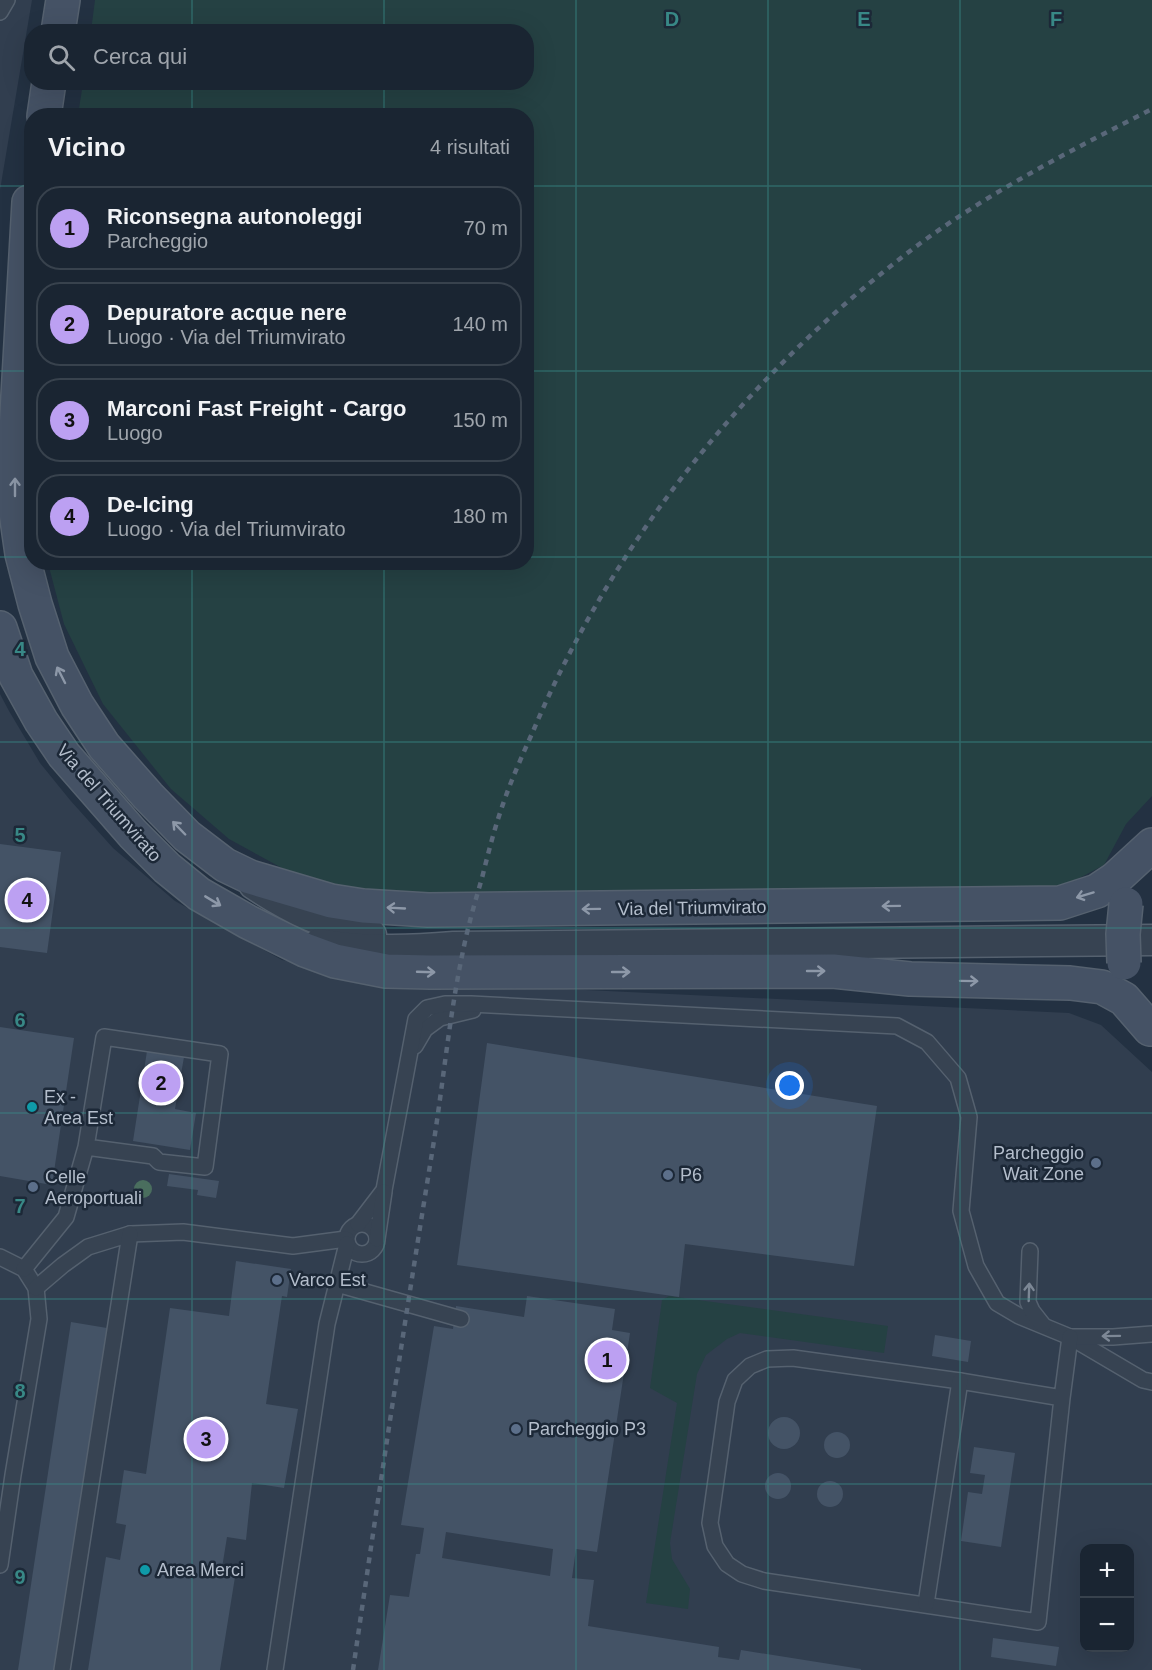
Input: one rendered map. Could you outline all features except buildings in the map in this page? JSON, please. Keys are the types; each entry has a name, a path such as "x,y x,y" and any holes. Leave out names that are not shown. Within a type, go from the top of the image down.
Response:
{"street":[{"path":"59,24 63,0"},
{"path":"45,108 48,90"},
{"name":"Via del Triumvirato","path":"0,333 24,223"},
{"name":"Via del Triumvirato","path":"24,300 15,455 15,505 24,562"},
{"name":"Via del Triumvirato","path":"26,570 52,657 76,705 104,746 187,837 225,865 291,907 327,923 395,940 454,946"},
{"name":"Via del Triumvirato","path":"0,628 16,676 40,721 64,755 133,834 175,875 200,894 248,922 305,950 335,961 386,971 832,971 910,979 1070,983 1101,987 1124,999 1151,1030"},
{"name":"Via del Triumvirato","path":"225,865 258,880 330,901 417,910 1060,903 1097,891 1115,879 1150,846"},
{"name":"Via del Triumvirato","path":"1150,846 1135,870 1126,904 1123,934 1124,963 1136,1001 1151,1030"},
{"name":"Via del Triumvirato","path":"269,932 321,944 379,951 454,946 1152,940"}],"lane":[{"path":"0,12 7,0"},
{"path":"346,1242 349,1249 363,1255 372,1251 377,1242 384,1190 416,1019 427,1008 445,1004 897,1026 927,1042 958,1078 969,1117 961,1211 976,1266 997,1303 1019,1316 1070,1337 1149,1383"},
{"path":"24,1269 66,1217 86,1147 104,1037 220,1054 205,1167 159,1162 153,1156 86,1147"},
{"path":"275,1670 327,1324 350,1230 358,1224 384,1190"},
{"path":"358,1224 372,1228 377,1242"},
{"path":"36,1288 88,1247 130,1234 183,1232 293,1246 346,1242"},
{"path":"62,1670 130,1234"},
{"path":"1030,1251 1028,1302 1045,1327"},
{"path":"0,1257 24,1269 36,1288 39,1319 0,1565"},
{"path":"337,1284 461,1319"},
{"path":"1070,1337 1152,1334"},
{"path":"1062,1398 960,1381 793,1358 767,1359 750,1366 735,1380 727,1402 710,1523 715,1546 727,1564 742,1574 764,1581 1038,1622 1070,1337"},
{"path":"926,1604 960,1381"}],"shaded area":[{"path":"0,0 32,0 28,24 24,24 24,48 0,190"},
{"path":"0,694 40,763 113,848 175,901 282,960 400,981 1069,1013 1101,1025 1152,1072 1152,1670 0,1670"}],"green space":[{"path":"95,0 1152,0 1152,796 1126,824 1104,865 1053,892 388,895 304,880 229,839 171,789 103,704 64,624 50,570 534,570 534,108 79,108 82,90 534,90 534,24 92,24"},
{"path":"669,1296 888,1326 884,1353 740,1333 727,1339 706,1355 697,1374 670,1543 672,1559 690,1589 688,1609 646,1603 677,1403 650,1388 662,1300"}],"railway":[{"path":"353,1670 454,1001 465,942 499,816 517,767 567,658 605,590 647,525 694,462 745,402 799,346 857,294 946,225 1032,172 1152,109"}],"place":[{"name":"De-Icing","path":"27,900"},
{"name":"Depuratore acque nere","path":"161,1083"},
{"name":"Ex - Area Est","path":"32,1107"},
{"name":"Parcheggio Wait Zone","path":"1096,1163"},
{"name":"P6","path":"668,1175"},
{"name":"Celle Aeroportuali","path":"33,1187"},
{"name":"Varco Est","path":"277,1280"},
{"name":"Riconsegna autonoleggi","path":"607,1360"},
{"name":"Parcheggio P3","path":"516,1429"},
{"name":"Marconi Fast Freight - Cargo","path":"206,1439"},
{"name":"Area Merci","path":"145,1570"}]}
